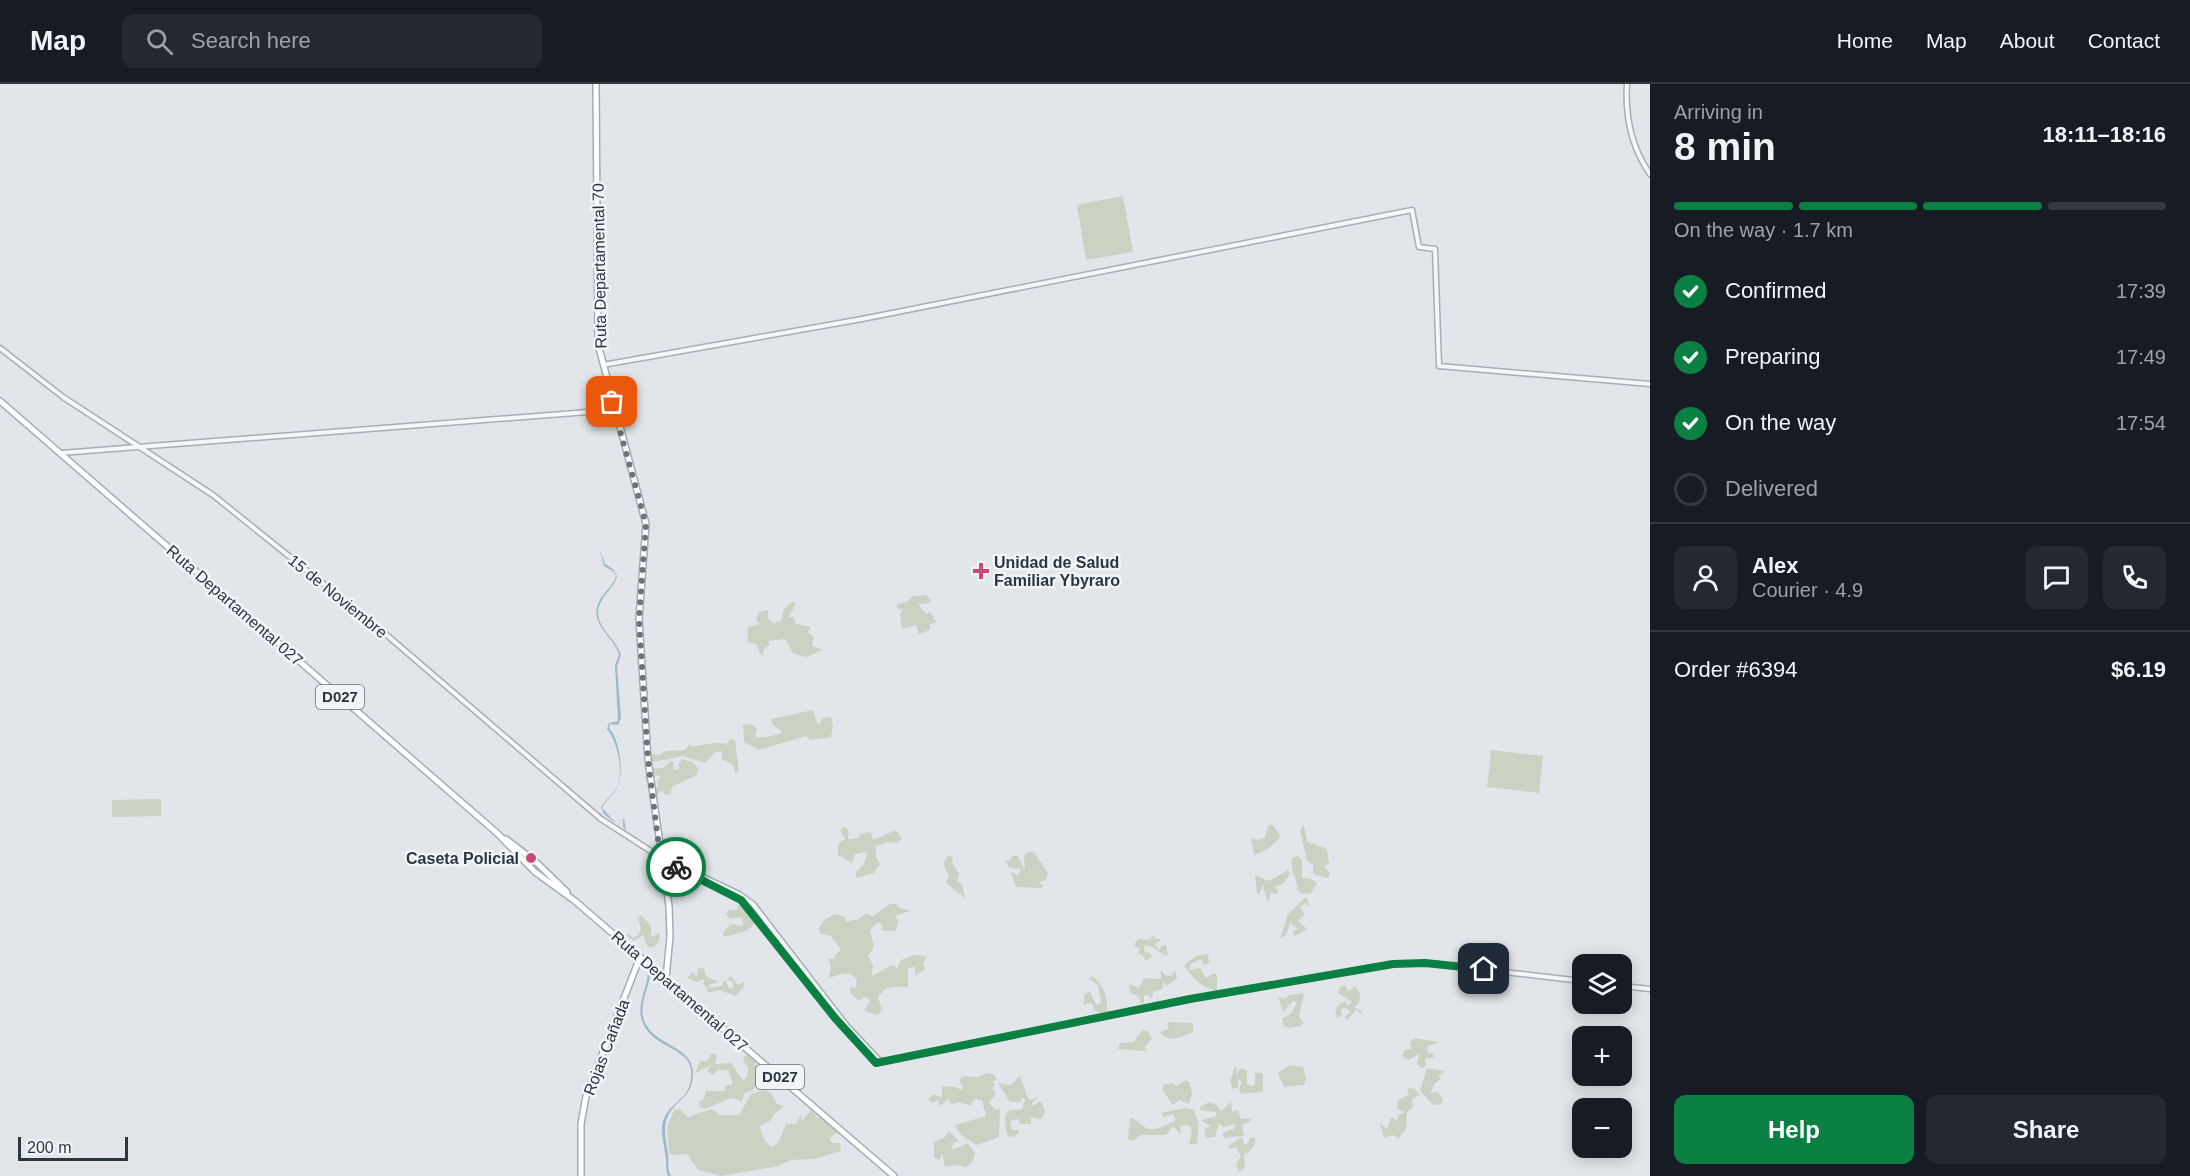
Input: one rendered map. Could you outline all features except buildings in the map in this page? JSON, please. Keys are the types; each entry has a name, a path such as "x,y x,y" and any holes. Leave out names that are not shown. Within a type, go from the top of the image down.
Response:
{"main road":[{"name":"Ruta Departamental 70","path":"596,84 599,136 597,310 599,352 646,524 639,619 648,760 670,922 666,979"},
{"name":"Ruta Departamental 027","path":"0,401 497,833 535,872 575,901 894,1176"},
{"name":"Rojas Cañada","path":"581,1176 581,1124 586,1096 640,957"}],"street":[{"path":"1627,84 1626,101 1634,149 1650,174"},
{"path":"603,365 850,321 1412,210 1419,247 1436,249 1439,366 1650,384"},
{"name":"15 de Noviembre","path":"0,348 63,397 213,495 382,631 585,806 662,857 741,900 835,1018 878,1062 1190,999 1408,962 1572,980"},
{"path":"61,453 139,445 614,410"},
{"path":"1632,987 1650,989"}],"green space":[{"path":"1123,196 1133,252 1086,260 1077,205"},
{"path":"926,595 931,600 929,603 918,604 926,614 930,612 936,622 930,624 930,630 919,634 916,625 902,629 900,614 903,611 897,608 897,604 909,601 912,596"},
{"path":"792,602 796,603 789,617 794,617 796,624 811,627 808,632 814,637 812,646 823,650 806,657 793,653 785,639 768,641 770,645 764,649 762,657 756,644 747,642 748,627 759,624 756,620 759,612 768,610 768,619 774,623 781,621 784,609"},
{"path":"813,710 818,725 823,718 831,717 833,725 831,737 810,740 806,736 759,750 744,742 743,724 754,725 757,730 755,737 773,736 783,732 773,725 771,719"},
{"path":"730,739 735,740 739,773 735,772 733,765 722,759 722,751 715,752 705,763 683,756 648,763 648,753 659,755 666,751 685,750 690,744 691,747 713,743 727,744"},
{"path":"1491,750 1543,756 1539,793 1487,787"},
{"path":"682,759 693,762 698,769 697,775 672,787 670,795 664,794 663,790 652,799 647,788 658,787 657,780 661,777 657,775 648,783 645,781 646,769 663,768 671,761 674,762 673,768 676,770 680,768 678,765"},
{"path":"161,799 161,816 112,817 112,800"},
{"path":"1272,824 1281,837 1268,849 1254,855 1251,838 1258,840 1265,837 1268,826"},
{"path":"1304,825 1307,842 1327,849 1329,864 1324,866 1330,873 1328,878 1313,874 1313,865 1307,861 1300,830"},
{"path":"845,827 849,831 848,839 859,838 860,834 871,832 873,840 896,830 902,839 897,843 888,842 876,846 876,857 880,864 874,873 856,878 856,872 863,865 867,855 865,852 855,854 852,863 838,855 838,844 845,839 840,830"},
{"path":"1028,852 1034,852 1048,873 1046,880 1039,882 1043,886 1041,888 1016,887 1011,874 1013,872 1018,876 1021,869 1009,868 1005,860 1010,861 1012,856 1017,855 1025,870 1024,856"},
{"path":"948,856 953,857 952,862 959,874 957,881 962,884 965,898 946,883 949,876 943,864"},
{"path":"1298,856 1302,860 1302,878 1311,879 1317,883 1310,894 1300,893 1297,889 1291,862 1292,858"},
{"path":"1288,870 1290,874 1283,884 1276,886 1278,894 1270,893 1267,901 1263,885 1257,894 1255,875 1269,881"},
{"path":"1306,897 1310,907 1305,903 1300,907 1305,915 1300,918 1299,922 1307,929 1295,936 1292,931 1298,929 1290,923 1286,935 1280,939 1288,914"},
{"path":"890,904 897,904 898,907 910,911 895,916 899,921 895,931 883,931 881,929 883,926 878,922 870,930 874,947 868,956 873,965 872,976 892,965 897,968 901,960 914,955 927,956 923,964 925,969 915,976 915,967 908,968 908,987 892,987 881,993 878,997 882,1010 877,1015 864,1011 870,1000 865,997 859,1000 851,993 850,987 856,988 857,979 850,974 829,978 831,965 828,959 836,958 835,955 841,950 830,935 820,934 819,928 824,920 836,914 845,917 846,922 859,919 867,913 872,917"},
{"path":"737,905 747,908 756,919 754,924 748,930 723,937 724,931 731,924 743,926 742,917 730,919 726,915 729,910 737,910"},
{"path":"641,915 651,926 651,937 660,933 659,942 652,948 647,946 643,935 634,941 626,935 629,934 633,938 638,935 641,929 638,918"},
{"path":"1154,935 1155,939 1162,939 1155,944 1159,950 1162,945 1166,945 1168,954 1166,956 1145,945 1144,952 1150,953 1152,957 1145,961 1144,956 1138,953 1140,948 1135,947 1135,943 1139,939 1149,940"},
{"path":"1208,954 1209,963 1204,965 1201,959 1191,964 1189,970 1200,968 1206,978 1214,973 1217,975 1217,991 1201,984 1184,965 1196,956"},
{"path":"703,967 706,976 718,982 709,985 709,988 721,986 725,980 729,988 733,988 733,982 727,979 731,976 738,985 744,982 744,986 736,996 719,990 708,993 707,987 703,985 704,979 697,982 687,978 693,972 697,977 698,969"},
{"path":"1161,970 1165,975 1171,976 1175,970 1177,978 1167,986 1163,982 1163,989 1153,992 1152,999 1148,995 1144,996 1144,1003 1141,1004 1139,997 1130,992 1129,984 1139,988 1144,978 1161,979"},
{"path":"1093,976 1106,996 1107,1011 1103,1014 1093,1010 1094,1006 1090,1003 1083,1005 1085,994 1090,991 1096,1005 1101,1003 1098,985 1089,979"},
{"path":"1345,985 1348,991 1355,986 1360,993 1359,1003 1354,1008 1362,1011 1361,1014 1356,1010 1347,1020 1344,1017 1350,1013 1347,1008 1341,1009 1342,1015 1338,1018 1335,1013 1338,1005 1345,1001 1348,1005 1352,1002 1338,993 1340,987"},
{"path":"1304,993 1299,1017 1304,1022 1301,1026 1289,1028 1283,1025 1282,1018 1291,1014 1297,1002 1293,1001 1283,1012 1278,996 1284,999 1289,995"},
{"path":"1167,1023 1193,1023 1193,1032 1176,1038 1167,1038 1160,1032 1169,1029"},
{"path":"1142,1030 1148,1031 1152,1039 1145,1046 1146,1051 1118,1049 1120,1043 1134,1042"},
{"path":"1414,1038 1439,1042 1427,1046 1428,1053 1433,1053 1434,1057 1425,1059 1426,1065 1422,1068 1417,1064 1419,1054 1408,1060 1402,1056 1405,1049 1411,1049 1410,1043"},
{"path":"712,1053 717,1055 715,1064 731,1063 743,1080 747,1077 748,1068 743,1060 744,1056 753,1055 756,1065 763,1066 763,1072 757,1075 761,1077 753,1090 745,1093 742,1101 731,1098 705,1109 700,1107 699,1101 703,1100 706,1091 725,1091 725,1086 733,1084 728,1070 718,1070 713,1075 707,1071 711,1065 695,1073 700,1061 707,1061"},
{"path":"1290,1065 1303,1067 1306,1079 1304,1085 1284,1087 1278,1073"},
{"path":"1235,1067 1236,1074 1241,1068 1247,1070 1247,1084 1252,1086 1255,1084 1255,1073 1263,1073 1263,1092 1241,1094 1239,1089 1242,1082 1238,1079 1238,1087 1233,1089 1230,1081"},
{"path":"1427,1068 1445,1071 1438,1076 1441,1079 1435,1083 1430,1094 1436,1091 1443,1098 1441,1104 1433,1105 1420,1091"},
{"path":"987,1073 993,1074 997,1079 992,1082 995,1084 992,1088 996,1093 989,1103 995,1110 1000,1109 999,1137 977,1145 961,1135 955,1125 986,1116 982,1100 974,1099 971,1106 960,1102 951,1104 948,1099 940,1106 938,1100 932,1103 928,1099 934,1094 942,1098 942,1086 956,1087 961,1090 963,1087 959,1080 963,1076 977,1077"},
{"path":"1020,1076 1028,1098 1030,1100 1039,1097 1031,1104 1033,1106 1040,1101 1045,1112 1041,1119 1031,1117 1031,1124 1020,1124 1018,1119 1012,1120 1010,1125 1013,1130 1019,1130 1014,1137 1008,1136 1005,1123 1006,1114 1007,1111 1022,1109 1025,1099 1022,1097 1020,1102 1010,1102 998,1083 1011,1085"},
{"path":"1186,1080 1190,1083 1192,1094 1189,1104 1180,1100 1173,1105 1163,1091 1163,1085 1172,1083 1176,1086"},
{"path":"1407,1088 1415,1089 1420,1095 1412,1099 1413,1108 1407,1112 1406,1129 1398,1139 1393,1135 1384,1138 1380,1123 1387,1129 1391,1117 1397,1120 1399,1115 1405,1112 1397,1109 1398,1100 1409,1095"},
{"path":"764,1090 771,1093 777,1104 784,1106 774,1114 771,1120 760,1126 763,1138 769,1145 772,1147 778,1143 786,1124 796,1124 801,1114 802,1121 811,1110 818,1118 823,1116 827,1124 837,1123 840,1130 830,1138 832,1143 840,1143 841,1151 814,1159 790,1160 779,1166 721,1176 698,1170 687,1154 672,1155 669,1152 667,1127 674,1110 680,1109 688,1117 712,1109 720,1115 739,1115 751,1094"},
{"path":"1209,1102 1216,1104 1221,1111 1231,1102 1232,1111 1238,1110 1241,1119 1252,1118 1249,1122 1242,1124 1244,1136 1224,1138 1222,1135 1234,1129 1235,1124 1223,1127 1219,1123 1215,1137 1206,1138 1204,1129 1211,1126 1203,1122 1203,1119 1215,1117 1217,1112 1200,1110 1200,1107"},
{"path":"1185,1108 1194,1110 1199,1124 1197,1144 1189,1144 1192,1130 1189,1125 1180,1126 1181,1135 1173,1126 1166,1135 1141,1135 1133,1141 1128,1139 1130,1118 1147,1128 1156,1129 1176,1120 1173,1114 1164,1117 1161,1113"},
{"path":"949,1131 959,1141 953,1143 952,1150 968,1143 975,1154 973,1161 966,1168 960,1165 945,1167 942,1153 940,1160 934,1158 934,1142 944,1138"},
{"path":"1251,1137 1255,1138 1255,1144 1244,1154 1245,1168 1239,1172 1236,1164 1241,1157 1236,1147 1230,1149 1228,1146 1240,1138 1243,1139 1244,1145 1247,1144"}],"water":[{"path":"599,547 605,564 613,569 617,576 598,611 601,625 621,655 617,666 621,718 618,725 610,724 609,728 616,740 621,767 620,776 616,790 602,808 615,822 604,814 601,807 616,789 620,775 617,749 607,729 609,723 618,721 615,665 619,655 600,625 596,612 600,600 616,576 604,566"},
{"path":"648,971 651,972 642,1012 647,1027 686,1056 693,1072 690,1088 670,1112 666,1122 665,1136 671,1176 668,1176 662,1125 666,1114 688,1089 691,1071 684,1057 654,1037 642,1021 640,1009"}],"way so far":[{"path":"612,402 646,524 647,537 639,619 648,760 660,855 676,867"}],"place":[{"name":"Unidad de Salud Familiar Ybyraro","path":"981,571"},
{"name":"Caseta Policial","path":"531,858"}],"route":[{"path":"676,867 741,900 800,971 835,1018 876,1063 1190,999 1393,964 1408,962 1484,969"}]}
